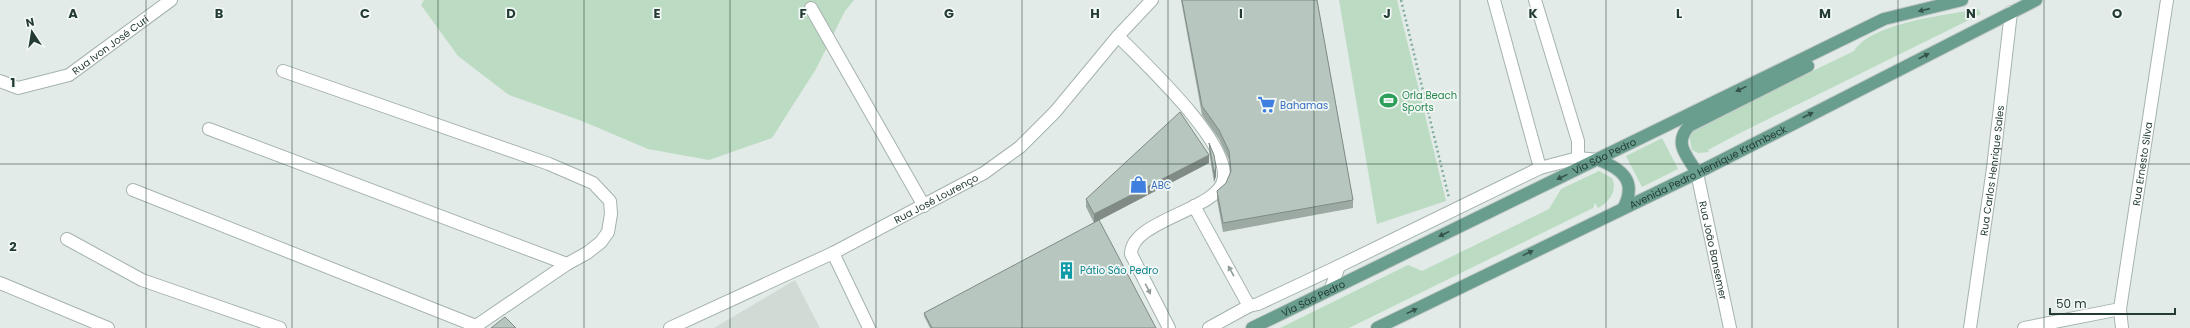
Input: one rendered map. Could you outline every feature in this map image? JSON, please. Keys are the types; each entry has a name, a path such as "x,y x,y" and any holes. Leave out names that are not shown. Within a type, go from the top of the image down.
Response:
{"main road":[{"name":"Avenida Pedro Henrique Krambeck","path":"1377,328 1391,325 2036,0"},
{"name":"Via São Pedro","path":"1252,328 1331,288 1599,160 1884,19 1953,1"},
{"path":"1697,172 1680,142 1682,134 1689,126 1842,49 1853,35"},
{"path":"1599,160 1615,166 1622,172 1627,181 1628,198 1624,207"}],"street":[{"name":"Rua Ivon José Curi","path":"0,81 18,88 69,75 171,0"},
{"name":"Rua José Lourenço","path":"670,328 832,253 924,206 984,173 1020,147 1055,112 1118,36 1152,0"},
{"path":"1494,0 1540,168"},
{"path":"1535,0 1578,141 1578,158"},
{"name":"Rua Ernesto Silva","path":"2122,328 2120,309 2167,0"},
{"path":"811,8 924,206"},
{"name":"Rua Carlos Henrique Sales","path":"1970,328 1993,168 2011,12"},
{"path":"1118,36 1187,108 1220,155 1225,171 1224,183 1212,196 1157,225 1136,239 1131,246 1131,254 1169,328"},
{"path":"133,190 475,327 567,264 587,253 601,242 608,232 611,214 610,201 593,183 549,164 283,71"},
{"path":"209,129 567,264"},
{"path":"1209,328 1249,306 1258,304 1339,266 1540,168 1578,158 1599,160"},
{"name":"Rua João Bansemer","path":"1697,172 1730,328"},
{"path":"1194,206 1249,306"},
{"path":"67,239 142,280 280,328"},
{"path":"832,253 869,328"},
{"path":"1331,288 1339,266"},
{"path":"0,284 108,328"},
{"path":"2024,328 2120,309"}],"path":[{"path":"1401,0 1452,211"}],"shaded area":[{"path":"795,280 820,328 714,328"}],"green space":[{"path":"424,0 854,0 845,11 816,69 772,138 709,160 648,149 582,121 509,95 458,56 421,5"},
{"name":"Orla Beach Sports","path":"1339,0 1397,0 1446,201 1377,224"},
{"path":"1978,9 1981,14 1738,134 1708,150 1709,152 1698,153 1692,150 1689,135 1695,128 1854,51 1863,41 1876,33 1910,22"},
{"path":"1662,138 1678,169 1642,187 1626,156"},
{"path":"1599,171 1612,178 1614,187 1611,196 1606,203 1598,208 1595,203 1593,208 1349,328 1280,328 1408,265 1422,271 1549,209 1561,189"}],"building":[{"name":"Bahamas","path":"1182,0 1317,0 1353,200 1223,223 1217,191 1226,183 1231,171 1229,151 1219,130 1202,106"},
{"name":"ABC","path":"1180,112 1209,155 1094,214 1086,199"},
{"path":"1209,143 1214,155 1216,167 1214,173"},
{"name":"Pátio São Pedro","path":"1099,220 1156,328 932,328 924,313"},
{"path":"505,317 516,328 491,328"}],"place":[{"name":"Orla Beach Sports","path":"1389,101"},
{"name":"Bahamas","path":"1267,105"},
{"name":"ABC","path":"1138,185"},
{"name":"Pátio São Pedro","path":"1067,270"}]}
